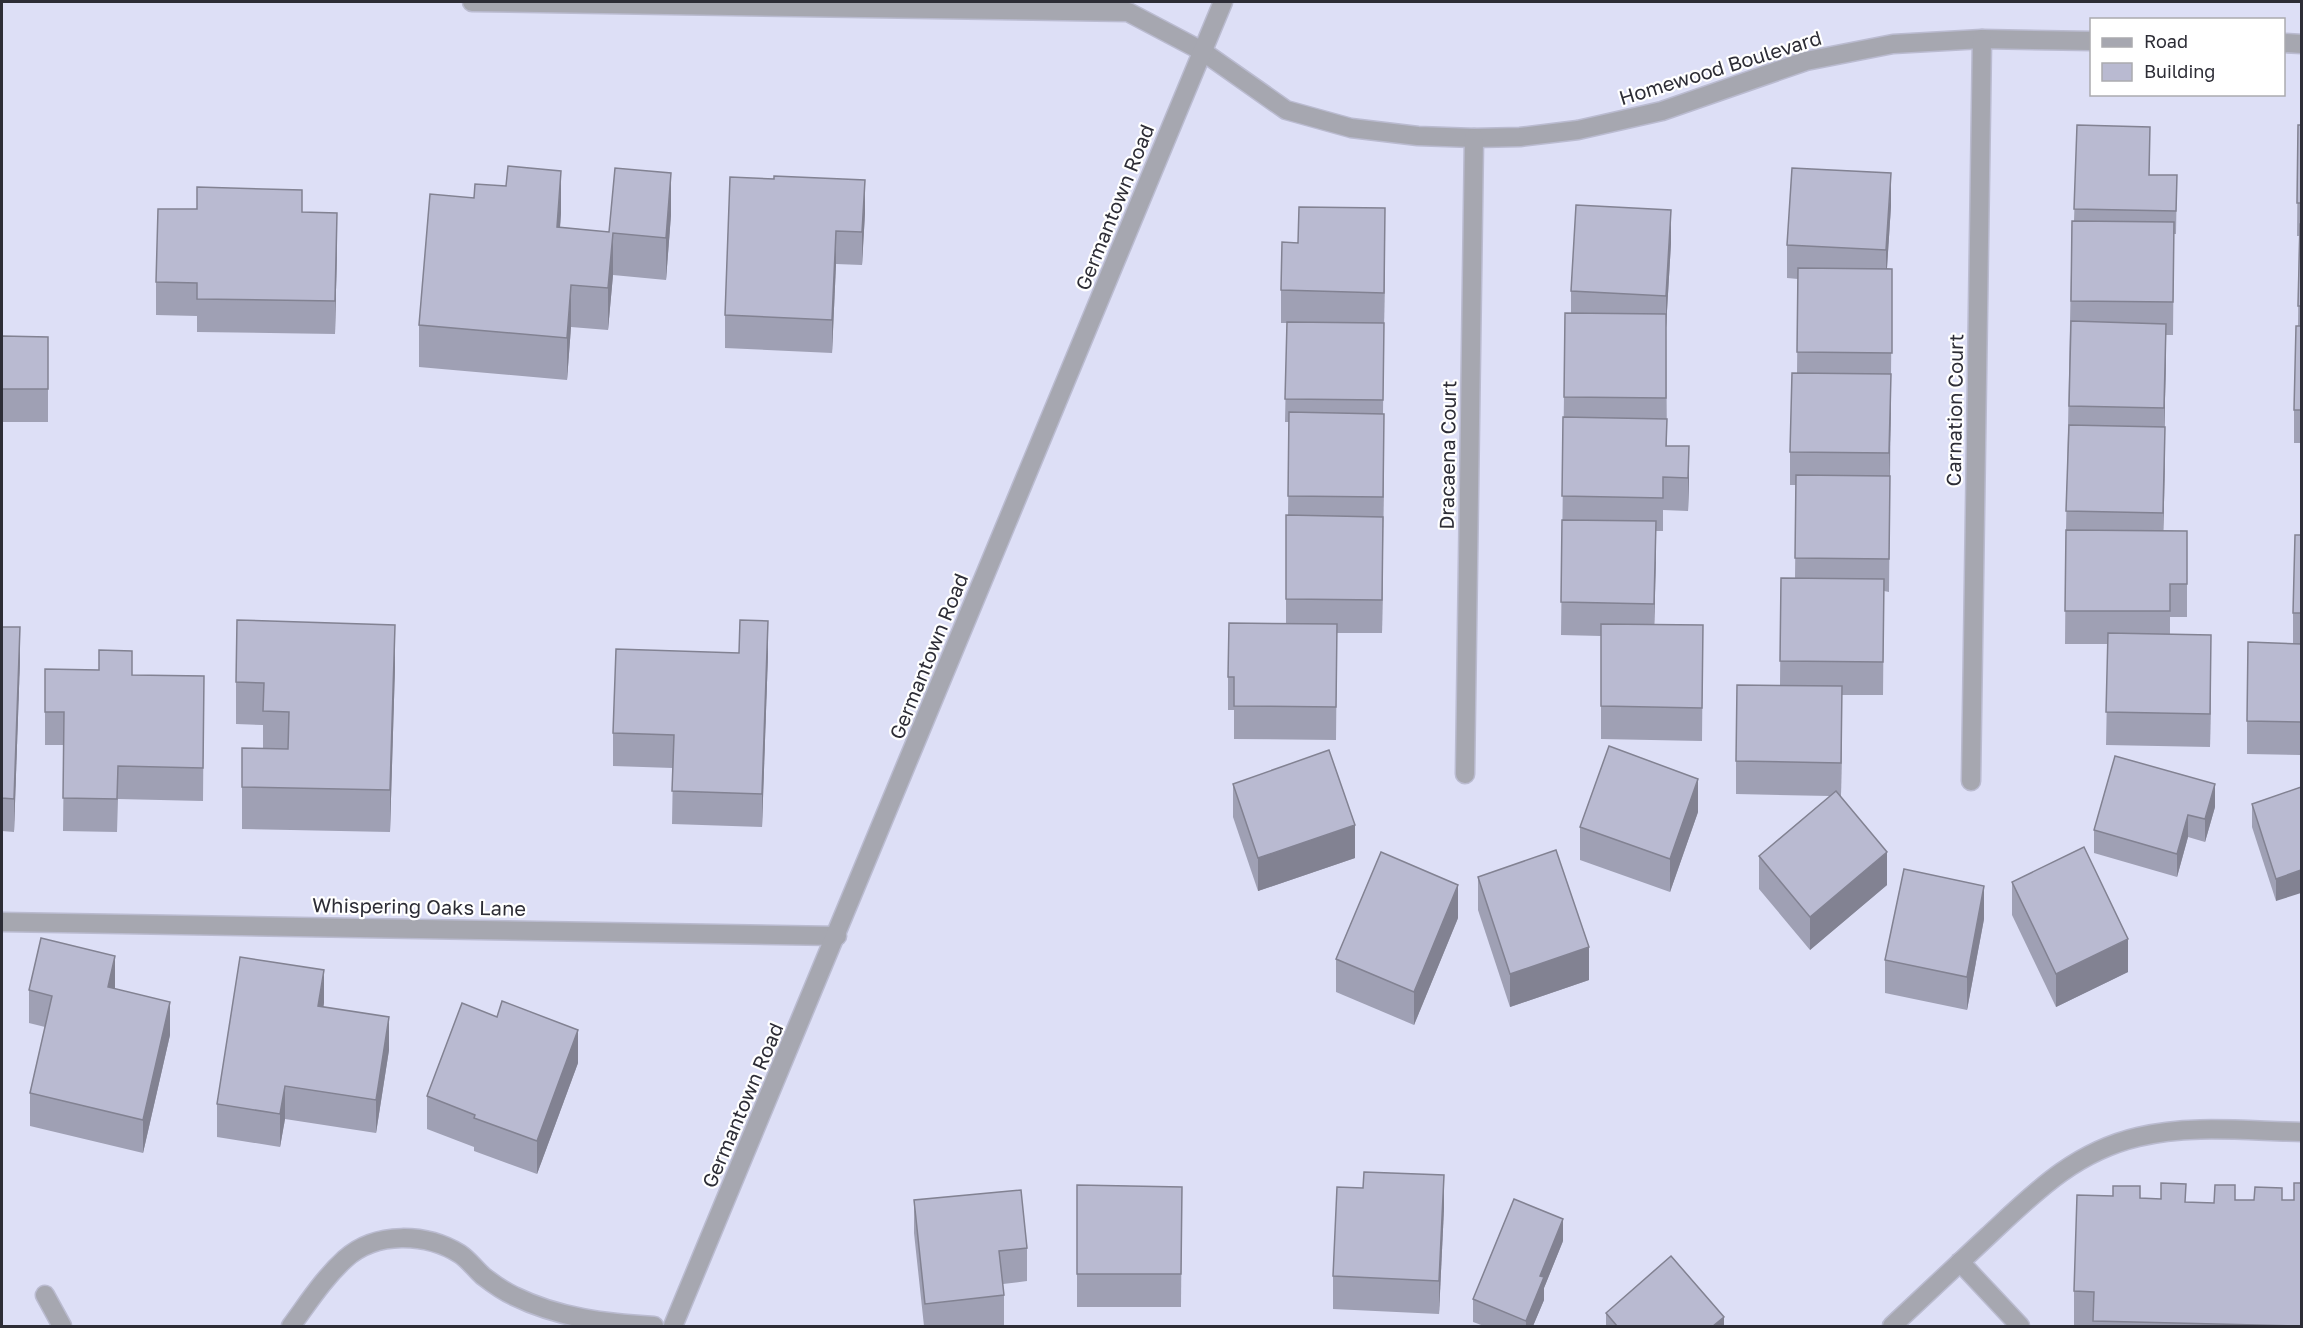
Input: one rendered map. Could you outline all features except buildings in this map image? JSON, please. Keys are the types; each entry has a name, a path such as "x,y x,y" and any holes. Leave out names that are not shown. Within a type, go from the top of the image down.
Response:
{"street":[{"name":"Homewood Boulevard","path":"472,2 1128,12 1202,51 1286,110 1351,128 1418,136 1473,138 1520,137 1578,130 1662,111 1806,61 1893,44 1982,39 2090,41"},
{"name":"Germantown Road","path":"673,1326 837,936 1223,2"},
{"name":"Carnation Court","path":"1971,781 1982,39"},
{"path":"2285,44 2301,44"},
{"name":"Dracaena Court","path":"1465,774 1473,138"},
{"name":"Whispering Oaks Lane","path":"2,922 837,936"},
{"path":"1892,1326 2057,1173 2082,1158 2138,1137 2167,1132 2301,1132"},
{"path":"291,1326 326,1279 347,1257 373,1243 404,1237 434,1241 461,1255 483,1276 511,1294 540,1308 600,1323 654,1326"},
{"path":"1960,1262 2020,1326"},
{"path":"45,1295 62,1326"}]}
